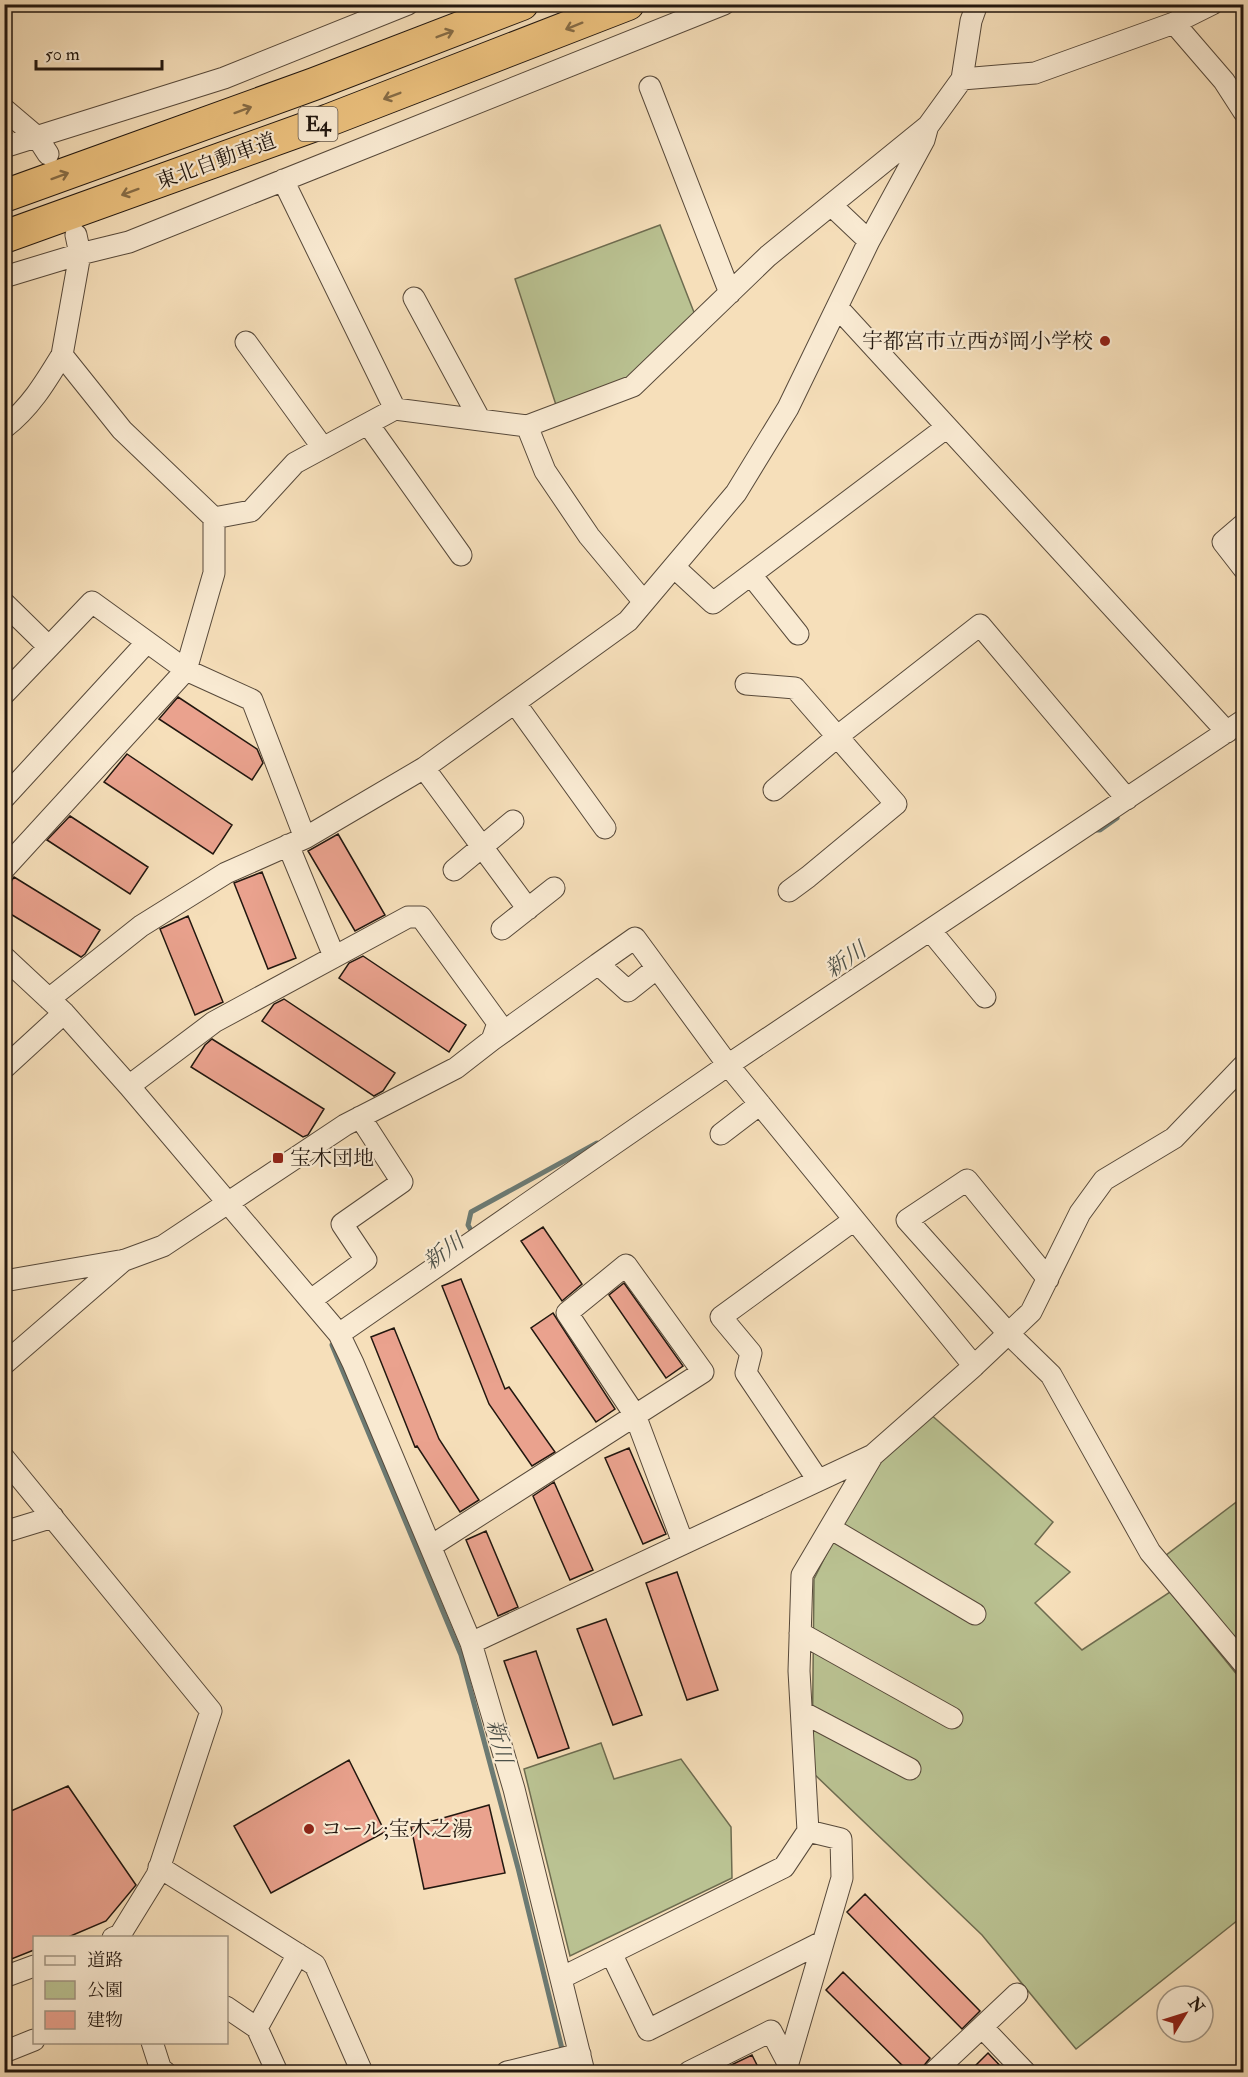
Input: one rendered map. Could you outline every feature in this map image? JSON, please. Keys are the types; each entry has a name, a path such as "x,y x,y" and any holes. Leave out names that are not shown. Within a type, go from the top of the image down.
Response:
{"highway":[{"name":"東北自動車道","path":"4,196 315,84 522,4"},
{"name":"東北自動車道","path":"4,237 329,120 628,4"}],"street":[{"path":"4,147 42,146 224,78 408,4"},
{"path":"4,277 78,244 129,242 724,4"},
{"path":"214,518 251,511 295,463 395,409 528,426 633,386 768,256 928,126 962,79 971,21 977,4"},
{"path":"962,79 1035,73 1173,23 1212,4"},
{"path":"1173,23 1224,81 1244,112"},
{"path":"650,87 730,293"},
{"path":"4,109 42,146"},
{"path":"4,1068 56,1006 141,926 226,873 296,842 424,768 628,621 736,493 788,408 869,241 924,140 928,126"},
{"path":"283,180 395,409"},
{"path":"831,205 869,241"},
{"path":"4,428 22,414 62,355 78,244"},
{"path":"414,298 480,420"},
{"path":"339,1334 728,1065 1235,726 947,427 838,308"},
{"path":"246,342 323,448"},
{"path":"4,869 186,670 214,573 214,518 122,430 62,355"},
{"path":"368,424 461,555"},
{"path":"528,426 545,471 589,536 644,602"},
{"path":"674,567 713,603 947,427"},
{"path":"1244,524 1222,542 1244,569"},
{"path":"751,575 798,634"},
{"path":"4,694 92,602 186,670 252,700 334,956"},
{"path":"4,603 49,647"},
{"path":"774,789 980,625 1126,799"},
{"path":"4,798 147,642"},
{"path":"746,684 795,688 896,804 789,891"},
{"path":"515,703 605,828"},
{"path":"424,768 528,909"},
{"path":"454,870 513,821"},
{"path":"502,929 554,888"},
{"path":"129,1086 214,1022 408,917 421,917 498,1023 492,1040"},
{"path":"930,930 986,997"},
{"path":"4,1281 124,1260 163,1246 345,1125 456,1068 635,938 728,1065 974,1366"},
{"path":"4,957 56,1006 129,1086 339,1334 353,1363 471,1643 512,1780 582,2063 507,2073"},
{"path":"598,964 628,991 657,968"},
{"path":"471,1643 873,1455 1031,1312 1080,1213 1104,1180 1174,1138 1244,1065"},
{"path":"721,1134 760,1104"},
{"path":"311,1300 366,1260 342,1224 402,1182 360,1117"},
{"path":"1048,1279 967,1180 907,1220 1008,1333 1051,1375 1150,1552 1244,1664"},
{"path":"818,1480 746,1373 751,1353 721,1317 854,1220"},
{"path":"4,1364 124,1260"},
{"path":"430,1546 635,1415 703,1372 626,1265 567,1312 635,1415 683,1543"},
{"path":"561,1978 784,1867 808,1831 799,1671 802,1575 873,1455"},
{"path":"4,1458 211,1711 157,1875 120,1936"},
{"path":"4,1532 53,1517"},
{"path":"830,1528 975,1614"},
{"path":"800,1632 952,1718"},
{"path":"802,1712 910,1769"},
{"path":"689,2073 771,2031 788,2063 842,1878 841,1839 808,1831"},
{"path":"159,1867 315,1965 362,2073"},
{"path":"611,1953 648,2030 822,1942"},
{"path":"257,2028 298,1954"},
{"path":"4,1977 33,1966"},
{"path":"934,2073 1017,1994"},
{"path":"228,2008 257,2028 277,2073"},
{"path":"982,2027 1025,2073"},
{"path":"4,2052 33,2040"},
{"path":"152,2044 160,2070 165,2073"}],"green space":[{"path":"660,225 697,320 632,379 557,408 515,279"},
{"path":"929,1413 1053,1522 1035,1544 1070,1572 1035,1603 1082,1650 1170,1592 1243,1682 1243,1916 1076,2049 982,1935 812,1772 814,1579 872,1463"},
{"path":"1243,1497 1243,1661 1161,1559"},
{"path":"601,1743 614,1779 681,1759 731,1827 732,1878 570,1956 524,1769"}],"building":[{"path":"178,697 257,749 263,763 252,780 159,719"},
{"path":"127,754 232,825 213,854 104,782"},
{"path":"70,816 148,867 130,894 47,840"},
{"path":"338,834 385,915 355,931 308,851"},
{"path":"262,872 296,958 268,969 234,883"},
{"path":"14,877 100,930 85,954 81,957 4,910 4,892"},
{"path":"188,916 223,1002 195,1015 160,929"},
{"path":"363,956 466,1025 449,1052 339,978 349,963"},
{"path":"284,999 395,1073 383,1091 374,1096 262,1021 274,1004"},
{"path":"212,1039 324,1109 308,1135 303,1137 191,1067 205,1045"},
{"path":"543,1227 582,1284 562,1301 521,1241"},
{"path":"461,1279 505,1389 509,1387 555,1452 532,1466 489,1404 442,1286"},
{"path":"624,1283 683,1366 666,1378 609,1295"},
{"path":"553,1313 615,1409 596,1422 531,1328"},
{"path":"394,1328 439,1439 479,1500 460,1512 417,1446 415,1447 371,1337"},
{"path":"629,1448 666,1534 643,1544 605,1458"},
{"path":"554,1482 593,1570 570,1580 533,1496"},
{"path":"486,1531 518,1607 498,1616 466,1540"},
{"path":"677,1572 718,1690 687,1700 646,1583"},
{"path":"606,1619 642,1715 613,1725 577,1629"},
{"path":"536,1651 569,1748 538,1758 504,1661"},
{"name":"コール;宝木之湯","path":"349,1760 385,1832 271,1893 234,1826"},
{"path":"68,1786 136,1885 106,1921 71,1936 33,1936 33,1950 4,1962 4,1814"},
{"path":"489,1805 505,1873 424,1889 411,1827"},
{"path":"865,1894 980,2011 962,2029 847,1912"},
{"path":"843,1972 930,2058 922,2068 922,2073 910,2073 826,1990"},
{"path":"988,2053 1007,2073 968,2073"},
{"path":"752,2055 761,2073 733,2073 729,2066"}],"waterway":[{"name":"新川","path":"1094,830 1100,830 1117,818"},
{"name":"新川","path":"473,1234 468,1225 471,1212 597,1143"},
{"name":"新川","path":"337,1342 332,1345 461,1655 518,1868 563,2053"},
{"name":"新川","path":"565,2062 568,2072"}],"place":[{"name":"宇都宮市立西が岡小学校","path":"1105,341"},
{"name":"宝木団地","path":"278,1158"},
{"name":"コール;宝木之湯","path":"309,1829"}]}
